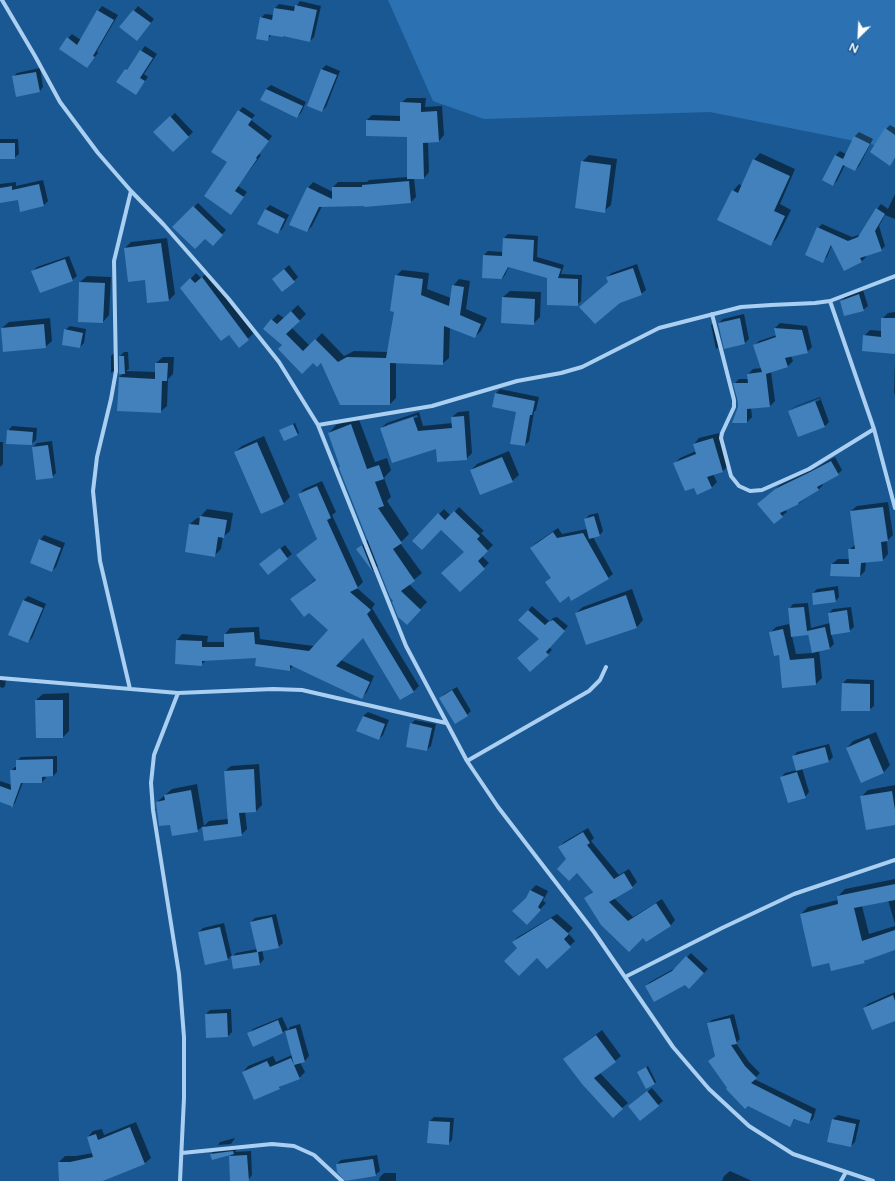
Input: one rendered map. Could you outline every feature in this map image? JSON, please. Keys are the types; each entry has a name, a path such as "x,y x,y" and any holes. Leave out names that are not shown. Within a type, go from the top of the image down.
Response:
{"street":[{"path":"2,0 2,7 35,56 60,102 98,152 131,191 164,225 218,287 275,356 318,425 406,646 467,761 498,807 594,932 673,1047 709,1089 748,1126 793,1154 873,1181"},
{"path":"130,689 100,561 94,491 97,457 116,371 114,261 131,191"},
{"path":"318,425 432,406 518,381 561,373 582,367 659,328 741,307 830,301 895,276"},
{"path":"830,301 874,429 895,508"},
{"path":"712,314 734,400 734,407 721,438 731,476 739,486 750,491 762,490 809,468 874,429"},
{"path":"467,761 588,691 600,680 606,668"},
{"path":"0,678 178,692 273,689 302,690 446,723"},
{"path":"178,692 154,755 151,783 179,974 184,1037 184,1098 180,1181"},
{"path":"625,977 722,928 794,894 895,860"},
{"path":"182,1153 272,1144 294,1146 314,1155 342,1181"},
{"path":"841,1181 846,1172"}],"shaded area":[{"path":"388,0 895,0 895,149 710,112 484,119 433,101"}],"building":[{"path":"295,5 317,10 310,42 283,36 269,35 268,41 256,39 260,17 272,20 274,8 294,11"},
{"path":"97,10 114,20 93,56 95,57 87,68 59,49 67,37 77,45"},
{"path":"133,10 151,23 137,41 119,27"},
{"path":"140,50 153,58 140,78 145,81 136,95 116,82 125,69 127,70"},
{"path":"321,69 337,75 322,112 307,106"},
{"path":"36,72 40,92 16,97 12,76"},
{"path":"266,89 303,106 297,118 260,100"},
{"path":"400,102 421,103 421,112 437,111 439,142 423,143 424,179 407,179 407,137 366,136 366,120 400,121"},
{"path":"238,110 252,119 248,125 269,141 235,191 244,197 231,215 204,196 227,162 211,152"},
{"path":"170,116 189,137 173,152 153,132"},
{"path":"885,128 895,135 895,158 890,166 870,152"},
{"path":"854,136 870,144 855,171 843,165 833,186 822,180 835,155 843,159"},
{"path":"0,143 15,143 15,159 0,159"},
{"path":"753,159 790,176 774,211 785,216 771,246 717,220 732,190 738,193"},
{"path":"581,161 611,165 605,213 575,208"},
{"path":"409,181 411,203 364,207 319,207 307,232 289,225 307,187 332,199 332,187 362,187 362,185"},
{"path":"39,184 44,206 20,212 18,200 0,203 0,188 12,186 12,190"},
{"path":"193,206 223,235 213,246 205,239 195,249 172,227"},
{"path":"876,208 885,214 875,231 882,251 860,258 862,262 844,271 831,245 823,263 805,255 817,227 848,241 858,237"},
{"path":"265,209 285,219 278,234 257,224"},
{"path":"503,238 534,240 533,261 561,269 558,278 578,279 578,306 547,305 547,278 508,267 501,280 482,278 483,255 502,256"},
{"path":"161,243 169,301 147,303 145,280 128,282 124,248"},
{"path":"65,259 73,281 40,293 31,271"},
{"path":"633,268 642,295 620,303 595,324 579,307 608,282 606,277"},
{"path":"284,269 295,282 282,292 272,279"},
{"path":"395,275 423,279 421,295 449,306 452,285 464,287 460,315 481,324 475,338 444,326 443,365 390,363 390,405 340,405 321,363 317,367 313,363 302,374 278,349 282,345 263,329 271,319 277,324 291,311 300,321 286,334 303,351 315,339 338,362 347,357 386,358 394,312 390,311"},
{"path":"202,277 249,340 239,348 229,335 221,341 180,288 190,278 195,283"},
{"path":"79,282 105,283 103,323 78,322"},
{"path":"859,294 864,311 844,316 840,301"},
{"path":"502,297 535,299 534,325 501,323"},
{"path":"740,318 745,344 724,349 718,323"},
{"path":"881,318 895,318 895,354 862,351 863,335 881,337"},
{"path":"44,324 46,348 3,352 1,328"},
{"path":"774,328 802,330 808,353 785,358 788,367 766,374 770,407 747,409 747,423 732,423 738,407 733,383 748,383 747,374 762,372 753,345 776,337"},
{"path":"64,329 83,333 80,348 62,345"},
{"path":"119,356 124,356 125,374 119,374"},
{"path":"155,363 168,363 167,381 162,381 161,413 117,411 119,377 155,379"},
{"path":"495,393 535,401 532,415 530,415 525,446 510,444 516,412 492,407"},
{"path":"815,401 825,427 798,437 788,411"},
{"path":"464,416 467,460 437,462 436,449 392,463 380,428 413,417 418,431 452,428 451,417"},
{"path":"293,424 298,435 284,441 279,430"},
{"path":"351,424 367,469 379,465 384,479 375,482 384,506 378,508 402,543 393,549 415,581 401,591 421,610 407,625 398,617 392,602 393,601 390,597 339,468 340,467 328,433"},
{"path":"7,430 33,432 32,445 6,444"},
{"path":"713,438 723,472 707,477 712,488 697,495 694,488 685,491 673,463 696,454 693,444"},
{"path":"257,442 284,504 261,514 234,452"},
{"path":"48,445 53,478 36,480 32,447"},
{"path":"502,457 513,482 480,495 470,470"},
{"path":"831,461 839,475 817,487 819,490 798,503 799,504 780,513 783,517 774,524 757,504 775,489"},
{"path":"317,486 331,518 327,520 358,588 350,592 371,610 367,614 414,692 400,700 363,638 336,666 370,682 362,699 290,665 290,671 255,666 256,658 202,661 202,666 175,664 176,640 202,641 202,647 224,647 224,634 254,632 255,644 309,651 328,630 309,613 304,617 290,599 316,580 296,555 317,539 298,494"},
{"path":"883,507 888,541 881,542 883,561 861,563 860,577 830,576 831,564 849,564 848,549 855,549 850,511"},
{"path":"454,511 480,536 477,539 488,551 478,561 485,569 460,592 441,573 464,552 441,530 422,550 412,541 438,513 445,520"},
{"path":"200,516 227,520 224,538 218,537 215,557 185,552 189,524 199,525"},
{"path":"594,516 600,536 589,539 584,519"},
{"path":"553,532 557,538 583,533 609,579 571,601 569,596 560,603 545,582 551,578 530,548"},
{"path":"39,539 61,548 52,572 30,563"},
{"path":"362,545 373,572 356,549"},
{"path":"280,548 288,559 268,575 259,564"},
{"path":"834,590 836,602 813,605 812,593"},
{"path":"626,595 637,628 586,645 575,613"},
{"path":"23,600 43,608 28,643 8,635"},
{"path":"804,607 807,631 825,627 830,649 812,653 808,634 791,637 788,608"},
{"path":"528,610 545,625 553,620 565,631 546,652 549,655 530,672 517,658 539,639 518,620"},
{"path":"847,610 850,632 831,635 828,613"},
{"path":"783,629 790,660 814,658 816,685 782,688 779,655 774,656 769,632"},
{"path":"842,683 870,684 870,711 841,711"},
{"path":"452,690 468,716 455,724 439,698"},
{"path":"35,700 63,700 63,738 36,738"},
{"path":"363,716 385,724 379,740 356,731"},
{"path":"410,723 432,728 427,751 406,747"},
{"path":"869,738 884,773 861,783 846,748"},
{"path":"825,747 829,762 796,771 792,756"},
{"path":"53,759 53,776 42,777 42,783 21,783 12,808 11,806 0,802 0,786 11,790 10,770 16,770 16,760"},
{"path":"254,769 256,812 239,813 242,836 204,841 202,827 228,824 224,771"},
{"path":"797,772 806,798 788,803 780,777"},
{"path":"191,790 198,832 172,836 170,825 159,826 156,802 165,800 164,795"},
{"path":"892,791 895,810 895,825 866,830 860,796"},
{"path":"583,832 590,843 587,845 614,879 624,873 633,888 609,902 628,921 656,903 671,926 646,942 643,938 629,952 601,925 584,898 593,892 577,873 569,881 557,869 566,859 558,847"},
{"path":"895,884 895,900 854,908 862,941 895,930 895,950 864,961 865,963 831,971 829,963 812,967 800,914 838,904 837,896"},
{"path":"530,890 544,897 538,907 541,910 527,925 512,911 526,898"},
{"path":"272,917 279,948 258,952 260,965 233,969 231,956 257,952 250,922"},
{"path":"551,918 569,934 564,939 571,947 547,969 537,958 519,976 504,961 517,948 512,942"},
{"path":"220,927 228,960 205,965 198,932"},
{"path":"686,956 704,973 689,989 685,985 654,1002 645,986 672,971"},
{"path":"893,995 895,1001 895,1021 872,1030 863,1008"},
{"path":"227,1013 228,1037 206,1038 205,1014"},
{"path":"730,1018 737,1044 731,1045 745,1066 757,1078 751,1083 812,1114 809,1124 794,1119 790,1127 748,1106 745,1109 726,1089 727,1088 708,1061 715,1056 707,1023"},
{"path":"278,1020 283,1033 253,1047 247,1033"},
{"path":"296,1028 305,1062 294,1065 285,1031"},
{"path":"596,1035 616,1062 594,1078 623,1109 613,1118 582,1084 563,1059"},
{"path":"291,1058 300,1079 279,1087 280,1089 254,1100 242,1072 267,1061 270,1067"},
{"path":"646,1067 655,1084 646,1089 637,1072"},
{"path":"647,1091 659,1106 640,1121 628,1106"},
{"path":"832,1119 856,1124 851,1147 827,1142"},
{"path":"429,1121 450,1122 449,1145 427,1143"},
{"path":"130,1127 145,1164 103,1181 59,1181 58,1162 70,1162 93,1157 87,1137 96,1134 98,1140"},
{"path":"233,1151 234,1154 212,1160 210,1154"},
{"path":"247,1155 249,1181 230,1181 229,1156"},
{"path":"373,1159 376,1176 345,1181 337,1172 336,1164"}]}
